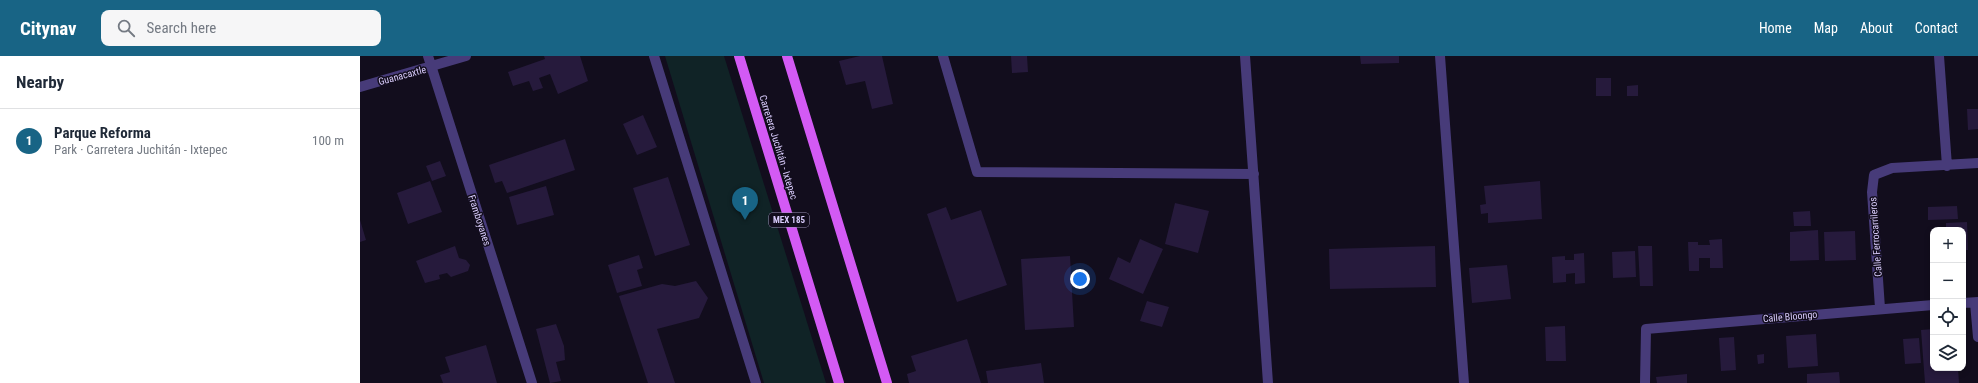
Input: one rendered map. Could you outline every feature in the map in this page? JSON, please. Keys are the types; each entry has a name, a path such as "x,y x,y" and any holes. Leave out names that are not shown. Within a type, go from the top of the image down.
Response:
{"main road":[{"name":"Carretera Juchitán - Ixtepec","path":"739,56 839,383"},
{"path":"787,56 887,383"}],"street":[{"name":"Framboyanes","path":"428,56 532,383"},
{"name":"Guanacaxtle","path":"360,87 466,56"},
{"path":"654,56 756,383"},
{"path":"943,56 977,172 1254,174"},
{"path":"1245,56 1268,383"},
{"path":"1440,56 1464,383"},
{"path":"1939,56 1948,166"},
{"name":"Calle Ferrocarrileros","path":"1880,308 1872,192 1874,174 1892,168 1948,166 1978,162"},
{"path":"1966,304 1977,303 1978,337"},
{"name":"Calle Bloongo","path":"1645,383 1646,328 1930,305"}],"green space":[{"path":"665,56 724,56 826,383 764,383"}],"building":[{"path":"544,56 580,56 588,81 558,94 550,74 539,78 543,88 533,91 529,81 513,86 508,72 545,59"},
{"path":"860,56 882,56 893,104 872,109 865,81 846,85 839,61"},
{"path":"1011,56 1027,56 1028,72 1012,73"},
{"path":"1360,56 1399,56 1399,63 1361,64"},
{"path":"1596,78 1611,78 1611,96 1596,96"},
{"path":"1638,85 1638,96 1627,96 1627,86"},
{"path":"1967,109 1978,109 1978,129 1968,130"},
{"path":"643,115 657,147 637,155 623,124"},
{"path":"565,139 575,170 507,193 502,181 495,183 489,165"},
{"path":"440,161 446,176 432,181 426,166"},
{"path":"668,177 690,245 655,256 633,188"},
{"path":"430,181 442,212 408,224 397,193"},
{"path":"1540,181 1542,219 1488,223 1488,213 1481,214 1480,205 1486,204 1484,186"},
{"path":"546,186 554,215 517,225 509,197"},
{"path":"1175,203 1209,211 1198,253 1165,244"},
{"path":"1957,206 1958,219 1928,220 1928,207"},
{"path":"946,207 951,220 981,210 1007,285 957,302 927,214"},
{"path":"1810,211 1811,226 1794,226 1793,212"},
{"path":"360,220 366,240 360,242"},
{"path":"1967,222 1968,250 1966,250 1966,227 1946,227 1946,223"},
{"path":"1818,230 1819,260 1790,261 1790,232"},
{"path":"1855,231 1856,260 1825,261 1824,232"},
{"path":"1140,239 1163,249 1143,294 1109,279 1118,257 1130,263"},
{"path":"1722,239 1723,268 1710,268 1710,258 1699,258 1699,271 1689,271 1688,242 1698,242 1698,245 1710,245 1709,240"},
{"path":"455,246 459,258 466,260 470,265 468,271 451,277 447,273 439,275 440,279 425,283 416,261"},
{"path":"1435,246 1436,287 1330,289 1329,249"},
{"path":"1638,246 1652,246 1653,286 1640,286"},
{"path":"1635,251 1636,277 1613,278 1612,252"},
{"path":"1584,253 1585,283 1575,284 1575,273 1566,274 1566,282 1553,283 1552,257 1565,256 1565,260 1574,260 1574,254"},
{"path":"639,255 643,268 637,270 642,286 617,293 608,265"},
{"path":"1070,256 1074,327 1025,330 1021,259"},
{"path":"1507,265 1511,299 1472,303 1469,268"},
{"path":"696,281 708,298 699,318 657,329 675,383 648,383 619,296 662,284 675,286"},
{"path":"1147,301 1169,307 1162,327 1140,321"},
{"path":"556,324 564,346 565,360 556,362 561,381 550,383 536,329"},
{"path":"1565,326 1566,361 1546,361 1545,327"},
{"path":"1930,329 1930,371 1958,371 1959,383 1925,383 1921,330"},
{"path":"1816,334 1818,366 1788,368 1786,336"},
{"path":"1734,337 1736,370 1721,371 1719,338"},
{"path":"1919,338 1921,363 1905,364 1903,339"},
{"path":"967,339 981,383 909,383 907,374 916,371 911,356"},
{"path":"486,345 497,383 443,383 440,375 450,372 445,357"},
{"path":"1764,354 1764,363 1758,364 1757,355"},
{"path":"1041,363 1044,383 988,383 986,371"},
{"path":"1839,372 1840,383 1807,383 1807,374"},
{"path":"1687,374 1687,383 1657,383 1656,377"}],"place":[{"name":"Parque Reforma","path":"745,220"}]}
